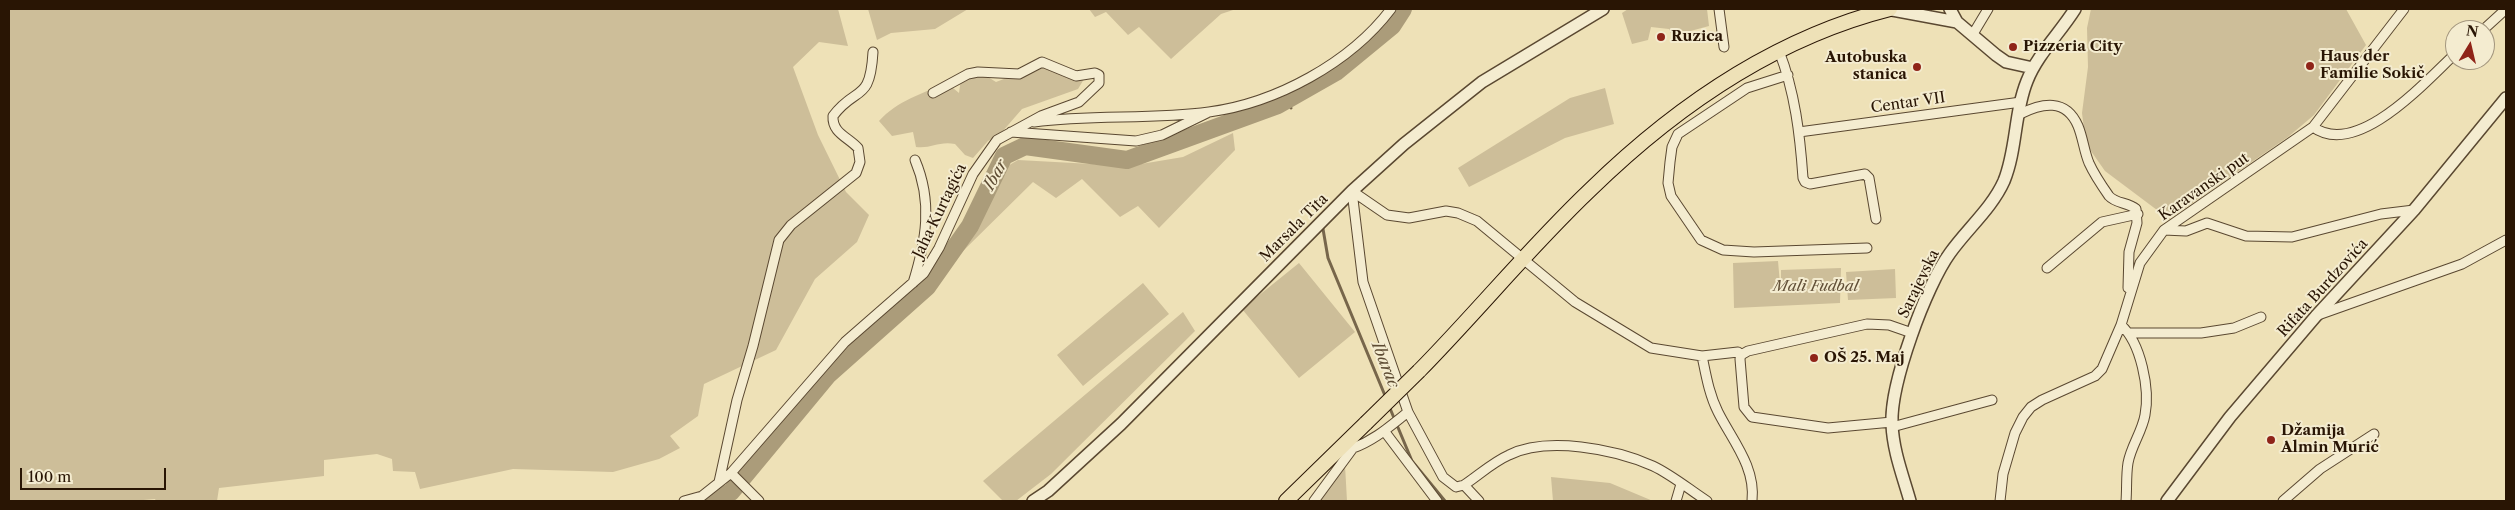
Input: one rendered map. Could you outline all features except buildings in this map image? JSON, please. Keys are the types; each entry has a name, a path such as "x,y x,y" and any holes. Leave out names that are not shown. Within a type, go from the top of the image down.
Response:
{"main road":[{"path":"1286,501 1350,445 1366,423 1419,371 1590,189 1680,111 1746,69 1821,30 1889,9"}],"street":[{"path":"1011,132 1136,141 1162,135 1210,112 1292,87 1316,74 1378,26 1391,9"},
{"name":"Marsala Tita","path":"1033,501 1048,491 1127,418 1352,191 1404,144 1482,82 1603,9"},
{"path":"1719,9 1724,46"},
{"path":"1889,9 1957,22"},
{"path":"1950,9 1957,22 2006,62 2033,68"},
{"path":"1973,34 1988,9"},
{"name":"Sarajevska","path":"1910,501 1894,447 1892,425 1893,402 1912,333 1941,268 1995,196 2004,181 2010,164 2026,83 2033,68 2074,9"},
{"name":"Karavanski put","path":"2000,501 2003,474 2015,433 2023,417 2031,407 2042,400 2087,380 2102,369 2121,325 2140,263 2164,230 2313,127 2404,9"},
{"path":"2494,20 2506,9"},
{"path":"719,482 737,400 753,346 779,240 791,225 856,173 860,162 858,148 838,132 833,124 833,116 867,86 872,72 873,52"},
{"path":"1778,52 1788,75 1799,132 1803,178 1810,184 1865,174 1869,178 1876,219"},
{"name":"Jaha Kurtagića","path":"684,501 702,496 719,482 734,476 845,342 924,273 939,248 980,160 997,140 1026,123 1079,102 1099,83 1099,75 1095,73 1076,76 1042,62 1019,74 978,72 968,74 933,93"},
{"path":"2313,127 2322,134 2337,137 2370,125 2397,108 2445,63"},
{"path":"1788,75 1761,82 1748,88 1678,134 1672,147 1670,162 1668,183 1671,196 1701,240 1723,250 1764,252 1867,248"},
{"name":"Rifata Burdzovića","path":"2167,501 2230,417 2316,316 2414,210 2506,98"},
{"name":"Centar VII","path":"1799,132 2045,104 2056,105 2067,112 2077,125 2089,163 2109,195 2116,202 2130,204 2136,208 2138,214"},
{"path":"1026,123 1210,112"},
{"path":"913,284 927,224 921,177 915,160"},
{"path":"1352,191 1387,215 1409,218 1436,212 1458,213 1477,221 1523,261 1575,302 1652,348 1702,356 1725,352 1738,352 1741,355"},
{"path":"1352,191 1363,282 1405,415 1443,477 1456,487 1464,485 1508,455 1532,447 1564,445 1636,459 1655,467 1707,501"},
{"path":"2164,230 2186,231 2207,223 2246,236 2292,238 2381,214 2414,210"},
{"path":"2047,268 2102,222 2138,214 2129,252 2128,301"},
{"path":"2316,316 2462,264 2506,240"},
{"path":"2130,333 2201,333 2234,328 2261,317"},
{"path":"1741,355 1748,351 1867,324 1889,325 1912,333"},
{"path":"2121,325 2130,333 2145,373 2146,398 2145,415 2128,462 2126,501"},
{"path":"1741,355 1744,407 1752,418 1828,428 1892,425 1992,400"},
{"path":"1702,356 1710,394 1744,460 1750,476 1752,501"},
{"path":"1314,501 1350,445 1389,428 1405,415"},
{"path":"1389,428 1436,501"},
{"path":"2283,501 2320,470 2374,434"},
{"path":"734,476 759,501"},
{"path":"1676,501 1681,484"},
{"path":"1464,485 1477,501"}],"green space":[{"path":"9,9 838,9 848,46 819,42 793,67 818,135 846,192 869,215 857,242 815,279 776,350 704,384 698,416 670,436 680,448 659,459 613,472 513,469 420,489 415,472 393,471 392,459 377,454 324,460 324,476 219,488 217,501 156,501 155,499 132,501 9,501"},
{"path":"868,9 968,9 935,29 891,33 877,40"},
{"path":"1089,9 1236,9 1221,14 1171,59 1139,27 1128,35 1106,12 1095,17"},
{"path":"1628,9 1707,9 1709,26 1672,36 1669,29 1651,27 1648,40 1632,44 1622,13"},
{"path":"2091,9 2346,9 2366,45 2314,115 2288,137 2169,219 2105,171 2086,144 2082,113 2088,67 2087,28"},
{"path":"1043,64 1087,74 1078,89 1022,109 1002,132 988,141 973,158 965,155 955,144 944,143 916,147 913,132 892,136 879,121 902,103 947,83 959,93 961,78 983,74 996,82"},
{"path":"1605,88 1614,124 1565,138 1469,187 1458,168 1570,98"},
{"path":"1233,133 1235,150 1159,228 1138,206 1120,217 1082,179 1056,198 1033,182 961,253 1006,167 1018,160 1129,166 1183,157"},
{"name":"Mali Fudbal","path":"1778,261 1781,295 1781,270 1841,268 1840,303 1734,308 1733,263"},
{"path":"1299,263 1355,332 1299,378 1242,309"},
{"path":"1895,269 1896,298 1848,300 1846,272"},
{"path":"1143,283 1169,314 1083,386 1057,355"},
{"path":"1183,312 1195,331 1051,474 1016,501 1003,501 983,481"},
{"path":"1345,465 1347,501 1320,501"},
{"path":"1551,477 1610,483 1653,501 1553,501"}],"waterway":[{"name":"Ibar","path":"714,501 731,492 828,375 927,287 970,226 1004,156 1025,146 1127,160 1278,105 1336,72 1392,26 1403,9"},
{"name":"Ibarac","path":"1286,100 1291,108"},
{"name":"Ibarac","path":"1323,229 1328,258 1386,398"},
{"name":"Ibarac","path":"1389,406 1412,461 1445,501"}],"place":[{"name":"Ruzica","path":"1661,37"},
{"name":"Pizzeria City","path":"2013,47"},
{"name":"Haus der Familie Sokič","path":"2310,66"},
{"name":"Autobuska stanica","path":"1917,67"},
{"name":"OŠ 25. Maj","path":"1814,358"},
{"name":"Džamija Almin Murić","path":"2271,440"}]}
